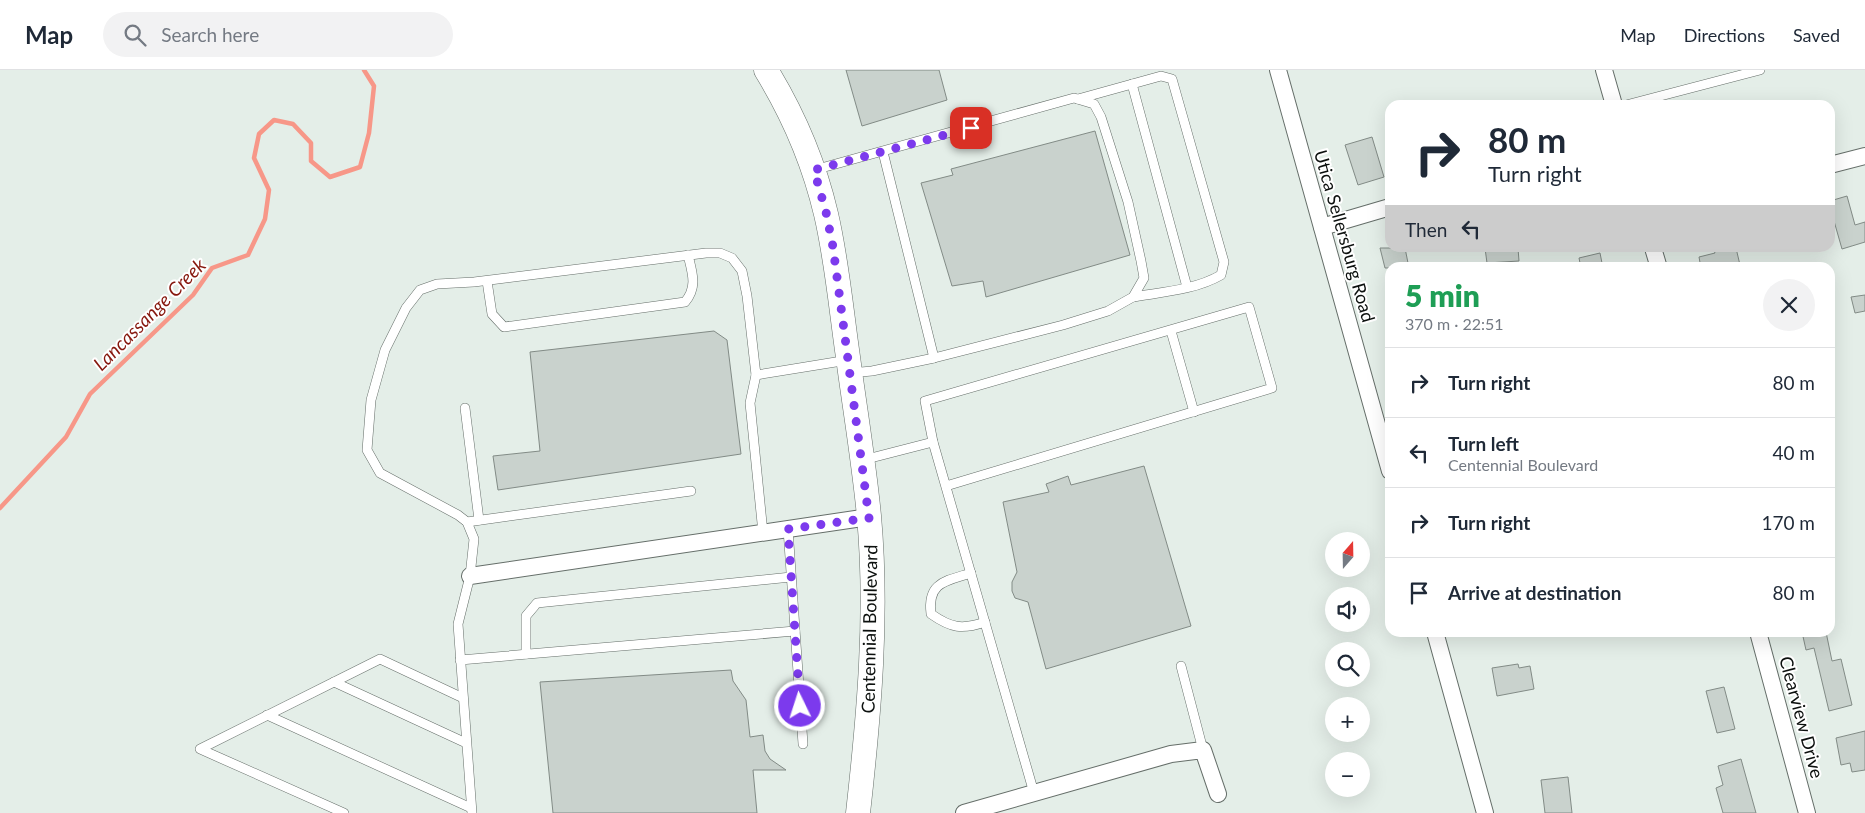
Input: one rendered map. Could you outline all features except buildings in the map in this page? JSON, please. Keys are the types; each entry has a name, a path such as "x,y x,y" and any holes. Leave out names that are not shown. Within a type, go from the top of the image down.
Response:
{"street":[{"name":"Centennial Boulevard","path":"766,70 796,124 814,170 826,212 833,247 863,460 869,518 872,584 872,653 858,813"},
{"name":"Utica Sellersburg Road","path":"1278,70 1385,452"},
{"path":"1604,70 1613,100"},
{"path":"1835,164 1865,156"},
{"path":"1322,227 1385,208"},
{"path":"470,576 869,518"},
{"path":"1436,637 1485,813"},
{"name":"Clearview Drive","path":"1759,637 1808,813"},
{"path":"964,813 1171,754 1203,750 1218,794"}],"lane":[{"path":"1645,100 1760,70"},
{"path":"756,375 849,366 872,371 934,358 1063,325 1108,311 1133,297 1187,287 1212,280 1221,275 1224,262 1172,79 1161,76 1078,99"},
{"path":"1132,84 1187,287"},
{"path":"814,170 988,123 1058,101 1074,98 1094,104 1101,117 1128,202 1144,278 1133,297"},
{"path":"883,152 934,358"},
{"path":"267,716 471,810 458,624 470,576 474,539 467,522 458,515 380,473 367,450 371,400 385,350 406,308 420,290 437,284 487,281 688,255 720,253 732,258 742,271 747,296 756,375 750,403 763,533"},
{"path":"487,281 492,314 504,327 685,302 692,294 694,278 688,255"},
{"path":"946,486 1272,388 1249,307 925,401 933,442 1034,793"},
{"path":"1171,331 1194,412"},
{"path":"464,408 479,520"},
{"path":"863,460 933,442"},
{"path":"467,522 691,491"},
{"path":"788,529 803,744"},
{"path":"971,573 946,581 937,587 930,601 931,614 956,628 985,622"},
{"path":"526,654 526,616 537,603 791,577"},
{"path":"460,660 795,631"},
{"path":"344,813 200,749 380,659 463,698"},
{"path":"1181,666 1203,750"},
{"path":"334,682 466,743"}],"waterway":[{"name":"Lancassange Creek","path":"0,508 66,437 90,394 193,295 212,268 248,255 265,219 269,190 254,158 259,134 274,120 293,124 311,143 311,161 330,177 360,167 369,133 374,86 364,70"}],"route":[{"path":"800,706 788,529 869,518 863,460 833,247 826,212 814,170 971,128"}]}
